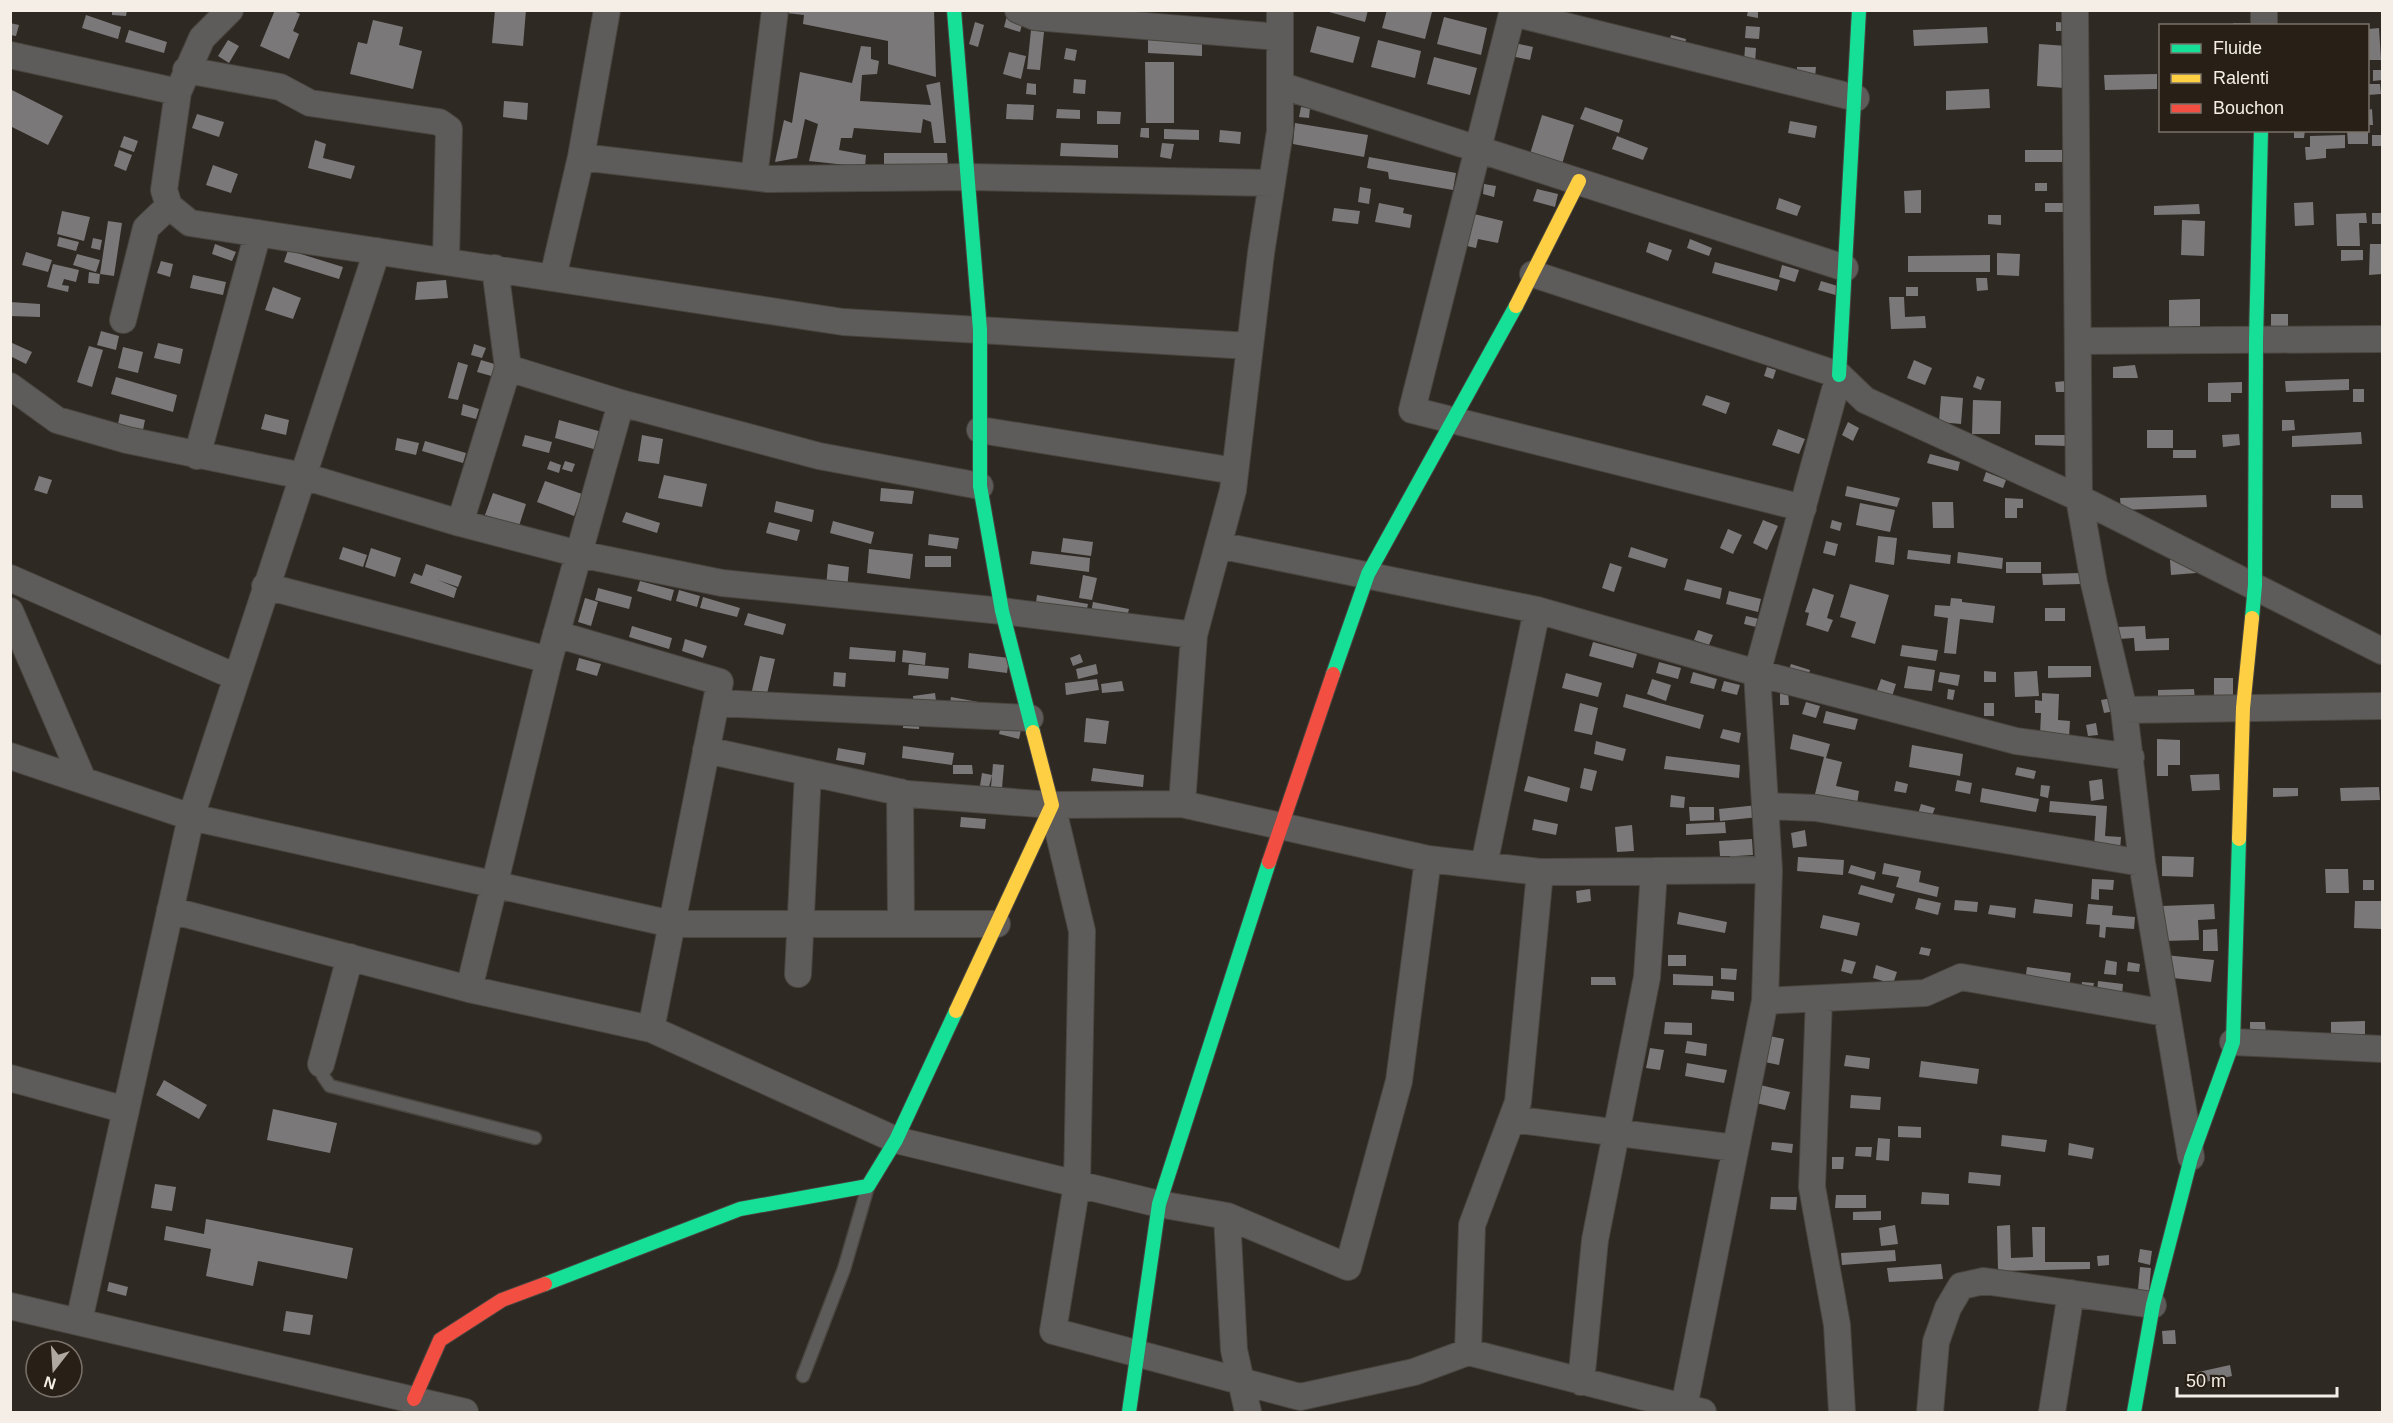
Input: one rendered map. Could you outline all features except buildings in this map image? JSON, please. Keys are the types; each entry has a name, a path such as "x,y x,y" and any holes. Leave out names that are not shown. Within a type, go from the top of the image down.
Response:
{"street":[{"path":"230,10 202,38 182,81 164,190 169,206 190,223 843,322 1250,346"},
{"path":"754,177 775,10"},
{"path":"954,10 980,330 980,486 1002,611 1082,931 1077,1184 1053,1331 1300,1397 1414,1372 1468,1352 1694,1410 1735,1148 1764,1002 1769,870 1757,673 1839,375 1856,98 1859,10"},
{"path":"1018,10 1035,17 1280,37"},
{"path":"1182,804 1194,636 1233,490 1250,346 1280,131 1280,10"},
{"path":"2075,10 2079,498 2094,583 2124,710 2142,863 2191,1158"},
{"path":"554,277 581,157 607,11"},
{"path":"1803,508 1412,410 1478,149 1510,11 1856,98"},
{"path":"10,55 182,81 280,87 310,103 439,122 449,129 446,260"},
{"path":"1280,85 1845,268"},
{"path":"2134,1413 2153,1305 2191,1158 2233,1042 2243,708 2255,585 2256,340 2261,132"},
{"path":"581,157 754,177 968,177 1272,183"},
{"path":"1129,1413 1160,1204 1281,825 1368,574 1455,420 1579,182"},
{"path":"123,320 146,228 169,206"},
{"path":"197,456 258,233"},
{"path":"79,1320 190,817 377,251"},
{"path":"460,523 508,368 495,268"},
{"path":"1533,274 1839,375 1865,400 2079,498 2382,651"},
{"path":"2079,341 2382,339"},
{"path":"508,368 621,403 819,456 980,486"},
{"path":"10,386 57,420 127,441 303,476 460,523 579,554 722,584 1002,611 1194,636"},
{"path":"469,989 549,660 621,403"},
{"path":"980,430 1235,471"},
{"path":"1218,546 1368,574 1537,610 1757,673 2016,741 2131,757"},
{"path":"10,578 236,677"},
{"path":"265,586 549,660"},
{"path":"1484,865 1537,610"},
{"path":"10,611 83,780"},
{"path":"556,634 720,682 651,1029"},
{"path":"716,703 1030,718"},
{"path":"2124,710 2382,706"},
{"path":"706,750 900,792 1052,805 1182,804 1428,859 1540,872 1769,870"},
{"path":"10,756 190,817 672,924 997,924"},
{"path":"798,974 808,772"},
{"path":"900,792 901,924"},
{"path":"414,1399 440,1340 502,1300 740,1209 868,1186 896,1140 1052,805"},
{"path":"1765,806 1816,808 2142,863"},
{"path":"170,910 469,989 651,1029 896,1140 1160,1204 1227,1216 1347,1267 1399,1081 1428,859"},
{"path":"1468,1352 1472,1225 1518,1102 1540,872"},
{"path":"1581,1382 1594,1240 1647,976 1654,872"},
{"path":"321,1064 350,957"},
{"path":"1764,1002 1925,993 1961,976 2166,1013"},
{"path":"1819,999 1812,1186 1837,1324 1842,1413"},
{"path":"2233,1042 2382,1049"},
{"path":"10,1078 126,1110"},
{"path":"1512,1119 1735,1148"},
{"path":"1227,1216 1234,1350 1248,1413"},
{"path":"1930,1413 1936,1342 1948,1308 1961,1286 1984,1281 2153,1305"},
{"path":"2052,1413 2071,1293"},
{"path":"10,1306 79,1320 465,1413"}],"lane":[{"path":"321,1064 322,1076 330,1086 536,1138"},
{"path":"803,1376 844,1269 868,1186"}],"traffic: fast":[{"path":"954,10 980,330 980,486 1002,611 1033,732"},
{"path":"1839,375 1859,10"},
{"path":"2252,618 2255,585 2256,340 2261,132"},
{"path":"1333,674 1368,574 1516,306"},
{"path":"2134,1412 2153,1305 2191,1158 2233,1042 2239,839"},
{"path":"1129,1412 1159,1204 1269,862"},
{"path":"545,1284 740,1209 868,1186 896,1140 956,1011"}],"traffic: slow":[{"path":"1516,306 1579,181"},
{"path":"2239,839 2243,708 2252,618"},
{"path":"956,1011 1052,805 1033,732"}],"traffic: jam":[{"path":"1269,862 1333,674"},
{"path":"414,1399 440,1340 502,1300 545,1284"}]}
